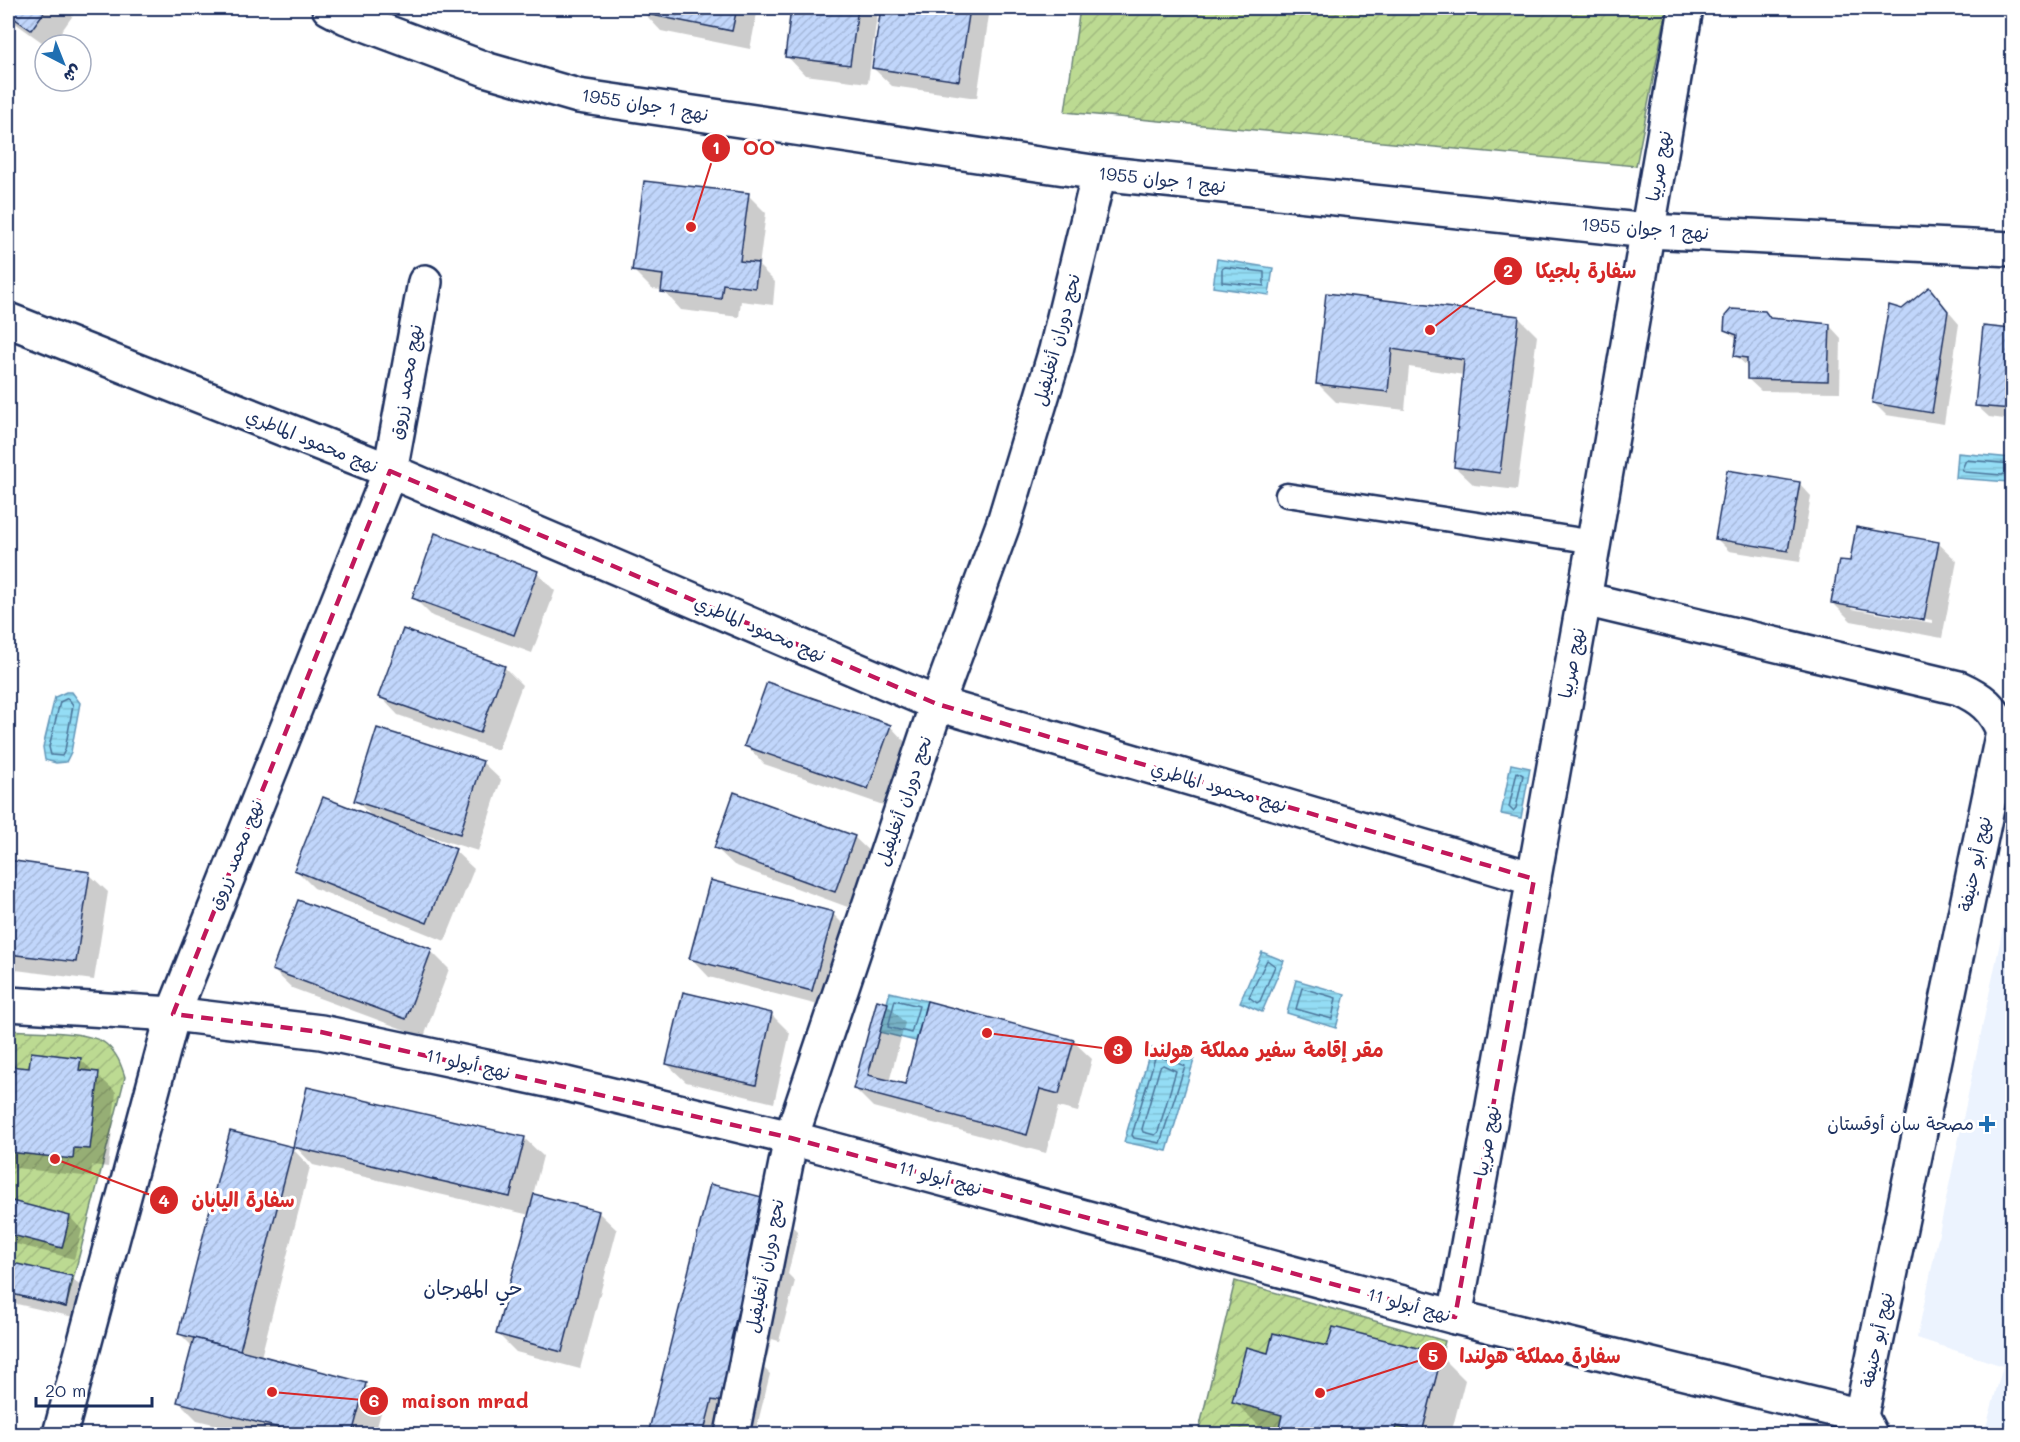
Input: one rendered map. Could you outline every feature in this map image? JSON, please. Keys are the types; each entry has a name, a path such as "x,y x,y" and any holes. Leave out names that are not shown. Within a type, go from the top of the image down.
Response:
{"street":[{"name":"نهج 1 جوان 1955","path":"329,8 346,17 488,70 578,96 1099,173 1648,231 2013,249"},
{"name":"نهج صربيا","path":"1455,1317 1584,599 1686,8"},
{"name":"نحج دوران أنغليفيل","path":"732,1434 791,1138 937,704 1004,522 1056,350 1099,173"},
{"name":"نهج محمد زروق","path":"60,1434 173,1014 390,471 424,282"},
{"name":"نهج محمود الماطري","path":"8,320 390,471 937,704 1534,879"},
{"name":"نهج أبو حنيفة","path":"1584,599 1959,688 1980,698 1997,716 2003,731 1866,1425"},
{"name":"نهج أبولو 11","path":"8,1004 173,1014 321,1032 566,1084 791,1138 1866,1425"}],"lane":[{"path":"1287,495 1594,542"}],"highlighted area":[{"path":"390,471 937,704 1534,879 1455,1317 791,1138 321,1032 173,1014"}],"shaded area":[{"name":"مصحة سان أوقستان","path":"2012,885 2012,1434 1984,1434 2003,1366 1917,1338"}],"green space":[{"path":"1080,8 1667,8 1636,166 1065,112"},
{"path":"8,1030 73,1034 98,1039 113,1051 125,1077 66,1307 8,1293"},
{"path":"1235,1281 1445,1341 1421,1434 1198,1434"}],"water":[{"path":"1217,259 1273,268 1269,295 1213,287"},
{"path":"1958,453 2012,458 2009,482 1956,478"},
{"path":"72,692 80,703 71,752 66,762 56,763 45,760 43,747 55,697"},
{"path":"1511,764 1530,768 1521,818 1501,814"},
{"path":"1262,952 1284,961 1262,1012 1240,1002"},
{"path":"1296,980 1345,994 1336,1028 1287,1013"},
{"path":"890,992 927,1001 916,1041 879,1032"},
{"path":"1151,1048 1194,1060 1167,1151 1124,1142"}],"building":[{"path":"8,8 47,8 31,30 8,14"},
{"path":"642,8 737,8 732,31 641,13"},
{"path":"791,8 858,8 850,65 785,57"},
{"path":"881,8 970,8 959,81 872,68"},
{"path":"644,181 749,193 740,261 758,263 755,288 723,284 721,299 661,292 663,275 632,271"},
{"path":"1929,287 1948,311 1932,413 1872,403 1889,305 1902,309"},
{"path":"1326,293 1519,316 1500,473 1454,467 1464,360 1392,349 1388,392 1316,384"},
{"path":"1731,309 1765,311 1770,318 1830,324 1828,381 1747,379 1747,358 1734,356 1737,335 1724,330 1725,316"},
{"path":"1983,326 2012,329 2012,409 1975,406"},
{"path":"1727,470 1800,482 1788,551 1715,539"},
{"path":"1856,527 1939,542 1924,620 1831,603 1839,560 1850,561"},
{"path":"435,533 538,571 514,635 412,598"},
{"path":"403,629 505,666 480,733 378,697"},
{"path":"767,682 891,725 868,789 744,746"},
{"path":"377,728 483,761 460,834 354,801"},
{"path":"734,792 855,836 835,892 714,848"},
{"path":"323,797 456,849 427,923 294,870"},
{"path":"8,860 90,872 76,962 8,954"},
{"path":"710,880 834,912 812,991 689,959"},
{"path":"298,900 432,949 406,1019 272,970"},
{"path":"683,992 772,1013 756,1085 666,1064"},
{"path":"877,1000 888,1003 868,1075 905,1084 927,1001 1074,1040 1059,1094 1040,1089 1027,1135 853,1089"},
{"path":"31,1052 81,1058 79,1070 99,1072 90,1149 74,1148 73,1159 8,1152 8,1066 29,1068"},
{"path":"307,1087 525,1137 510,1197 293,1147"},
{"path":"230,1131 293,1147 240,1350 178,1334"},
{"path":"710,1184 766,1198 747,1309 739,1307 731,1339 738,1339 723,1402 712,1400 704,1431 711,1434 648,1434"},
{"path":"534,1194 599,1211 562,1352 496,1334"},
{"path":"8,1200 70,1216 62,1248 8,1234"},
{"path":"8,1262 72,1276 66,1307 8,1293"},
{"path":"1333,1327 1442,1354 1422,1433 1396,1426 1394,1434 1303,1434 1279,1428 1282,1415 1232,1402 1246,1347 1268,1353 1273,1333 1327,1346"},
{"path":"194,1338 366,1383 352,1434 303,1434 177,1402"}],"place":[{"name":"OO","path":"691,227"},
{"name":"سفارة بلجيكا","path":"1430,330"},
{"name":"مقر إقامة سفير مملكة هولندا","path":"987,1033"},
{"name":"مصحة سان أوقستان","path":"1987,1124"},
{"name":"سفارة اليابان","path":"55,1159"},
{"name":"maison mrad","path":"272,1392"},
{"name":"سفارة مملكة هولندا","path":"1320,1393"}],"district":[{"name":"حي المهرجان","path":"473,1288"}]}
